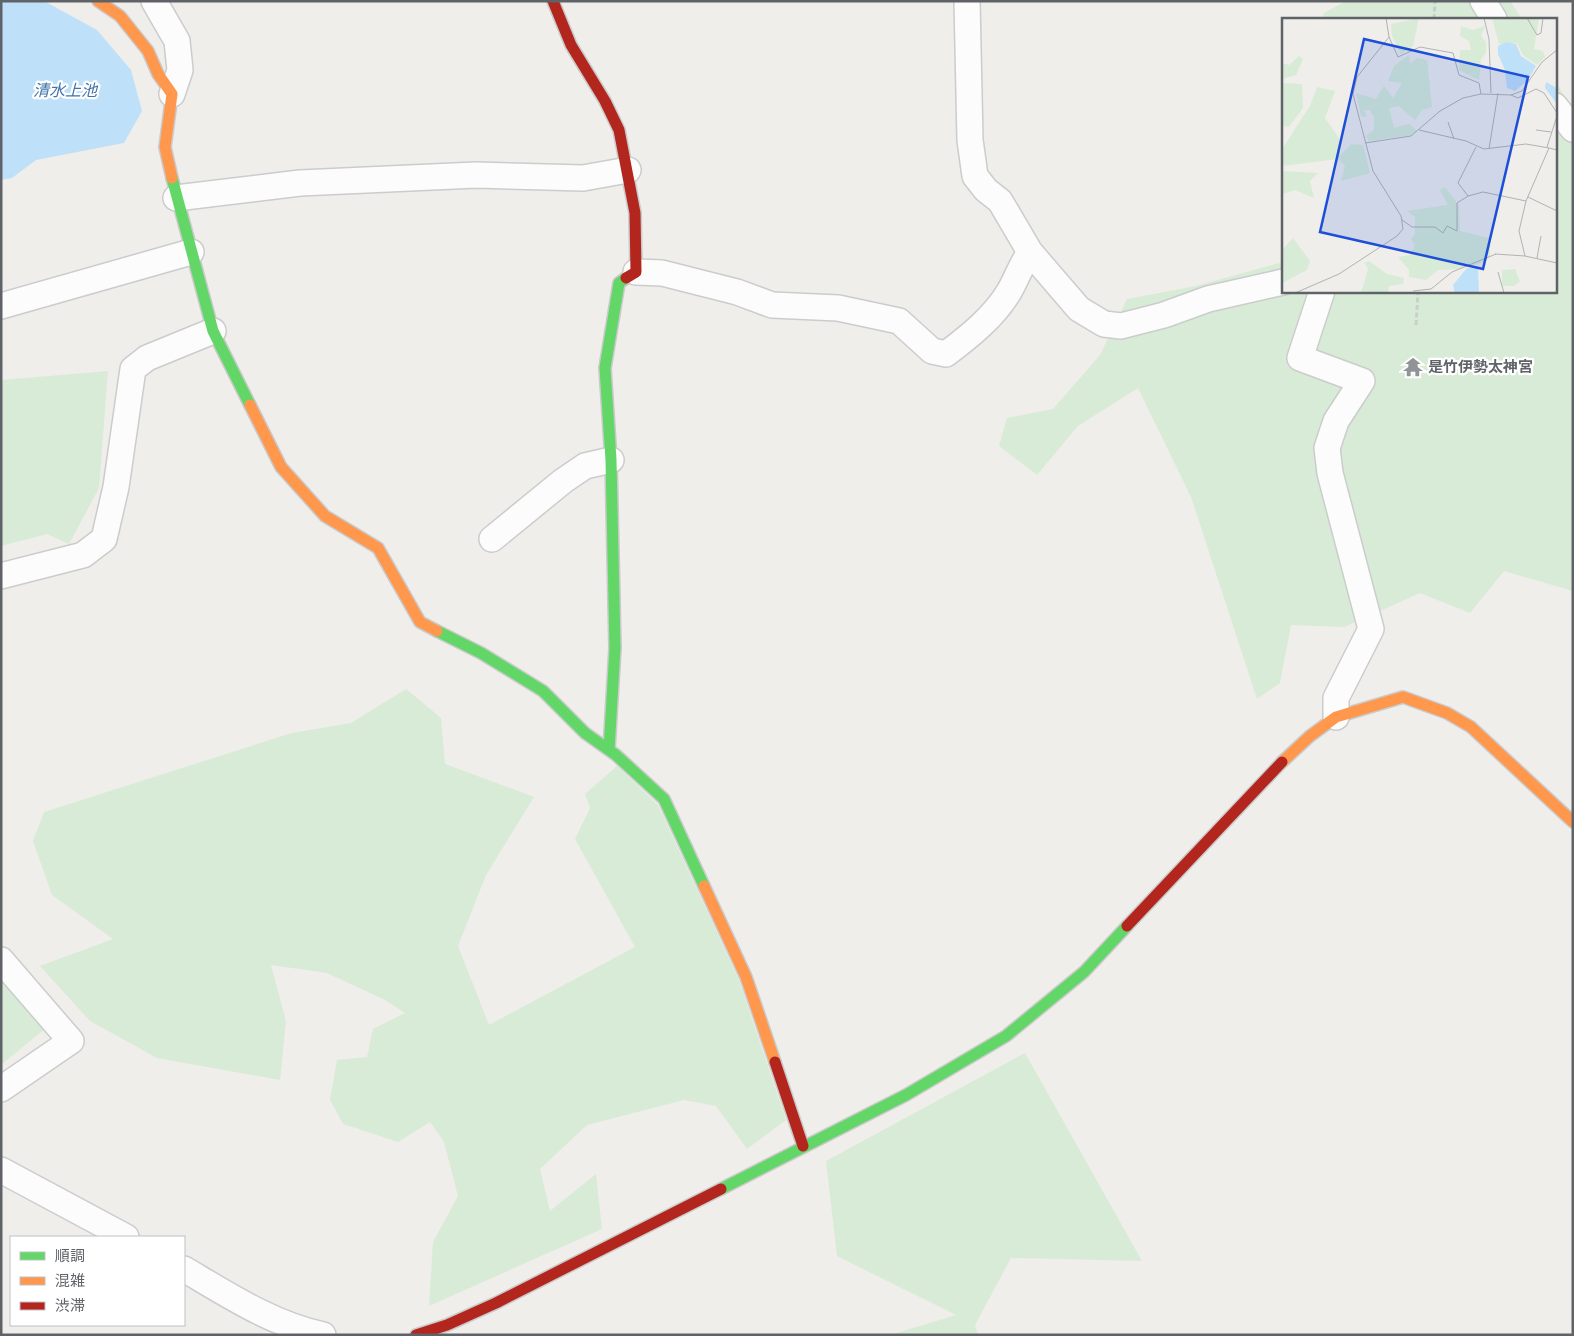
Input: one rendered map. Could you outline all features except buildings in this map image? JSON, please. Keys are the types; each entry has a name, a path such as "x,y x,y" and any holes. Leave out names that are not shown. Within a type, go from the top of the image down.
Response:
{"street":[{"path":"98,1 120,16 148,51 158,74 172,94"},
{"path":"154,1 177,41 180,70 172,94 165,148 176,198 213,331 282,468 325,516 378,548 420,622 481,653 543,690 585,733 609,750 664,799 746,977 802,1146"},
{"path":"553,1 571,45 605,101 619,130 636,213 636,272"},
{"path":"967,1 970,140 975,176 986,190 1000,201 1030,252 1080,309 1104,324 1121,326 1164,315 1208,299 1282,282"},
{"path":"1483,1 1493,18"},
{"path":"1556,107 1573,129"},
{"path":"176,198 300,183 476,175 583,178 628,170"},
{"path":"1,306 191,252"},
{"path":"609,750 615,648 610,460 605,368 619,283 636,272 662,273 737,292 772,305 838,308 899,321 932,351 946,354 979,329 1009,291 1019,267 1030,252"},
{"path":"1322,292 1300,358 1362,381 1336,421 1328,448 1330,473 1371,629 1336,698 1336,717"},
{"path":"1,576 83,555 104,539 116,488 133,370 147,358 213,331"},
{"path":"492,539 570,476 586,466 610,460"},
{"path":"416,1335 447,1325 496,1303 802,1146 906,1095 1006,1036 1084,972 1271,772 1310,736 1336,717 1404,697 1447,713 1471,727 1573,822"},
{"path":"1,960 72,1041 1,1089"},
{"path":"1,1170 124,1236"},
{"path":"185,1271 256,1311 303,1331 323,1335"}],"path":[{"path":"1434,18 1435,1"},
{"path":"1416,324 1418,292"}],"green space":[{"path":"1346,1 1510,1 1521,18 1322,18 1324,13"},
{"path":"1556,82 1573,111 1573,591 1504,571 1470,613 1420,593 1344,627 1291,625 1280,683 1257,699 1191,497 1138,388 1078,426 1037,475 999,446 1007,418 1053,409 1100,355 1127,299 1196,286 1282,262 1282,292 1556,292"},
{"path":"108,371 99,488 69,544 47,534 1,546 1,380"},
{"path":"406,689 441,718 445,764 534,797 486,875 458,946 489,1025 635,947 575,839 590,808 585,794 617,766 658,805 739,980 786,1120 747,1149 716,1106 684,1100 587,1125 540,1169 550,1211 596,1174 602,1229 429,1306 433,1242 458,1196 444,1142 430,1122 398,1142 343,1124 330,1100 337,1060 367,1057 373,1029 405,1013 385,1000 327,973 271,965 286,1021 280,1080 157,1058 90,1021 40,966 113,939 52,895 33,841 44,812 292,733 351,723"},
{"path":"1,981 46,1028 1,1065"},
{"path":"1025,1053 1142,1261 1011,1258 975,1325 978,1335 890,1335 956,1315 837,1256 826,1161"}],"water":[{"name":"清水上池","path":"1,1 44,1 97,30 131,70 142,111 124,143 36,160 12,178 1,180"}],"traffic: fast":[{"path":"172,178 213,331 250,405"},
{"path":"609,750 615,648 611,460 605,368 619,283 626,278"},
{"path":"437,631 481,653 543,691 585,733 616,755 664,799 704,886"},
{"path":"721,1189 906,1095 1006,1036 1084,972 1127,926"}],"traffic: slow":[{"path":"98,1 120,16 148,51 158,74 172,94 165,147 172,178"},
{"path":"250,405 281,467 325,516 378,548 420,622 437,631"},
{"path":"1282,762 1310,736 1336,717 1403,697 1447,713 1471,727 1573,822"},
{"path":"704,886 746,977 775,1062"}],"traffic: jam":[{"path":"553,1 571,45 605,101 619,130 635,213 636,272 626,278"},
{"path":"1127,926 1282,762"},
{"path":"775,1062 803,1146"},
{"path":"416,1335 447,1325 496,1303 721,1189"}],"place":[{"name":"是竹伊勢太神宮","path":"1413,367"}]}
